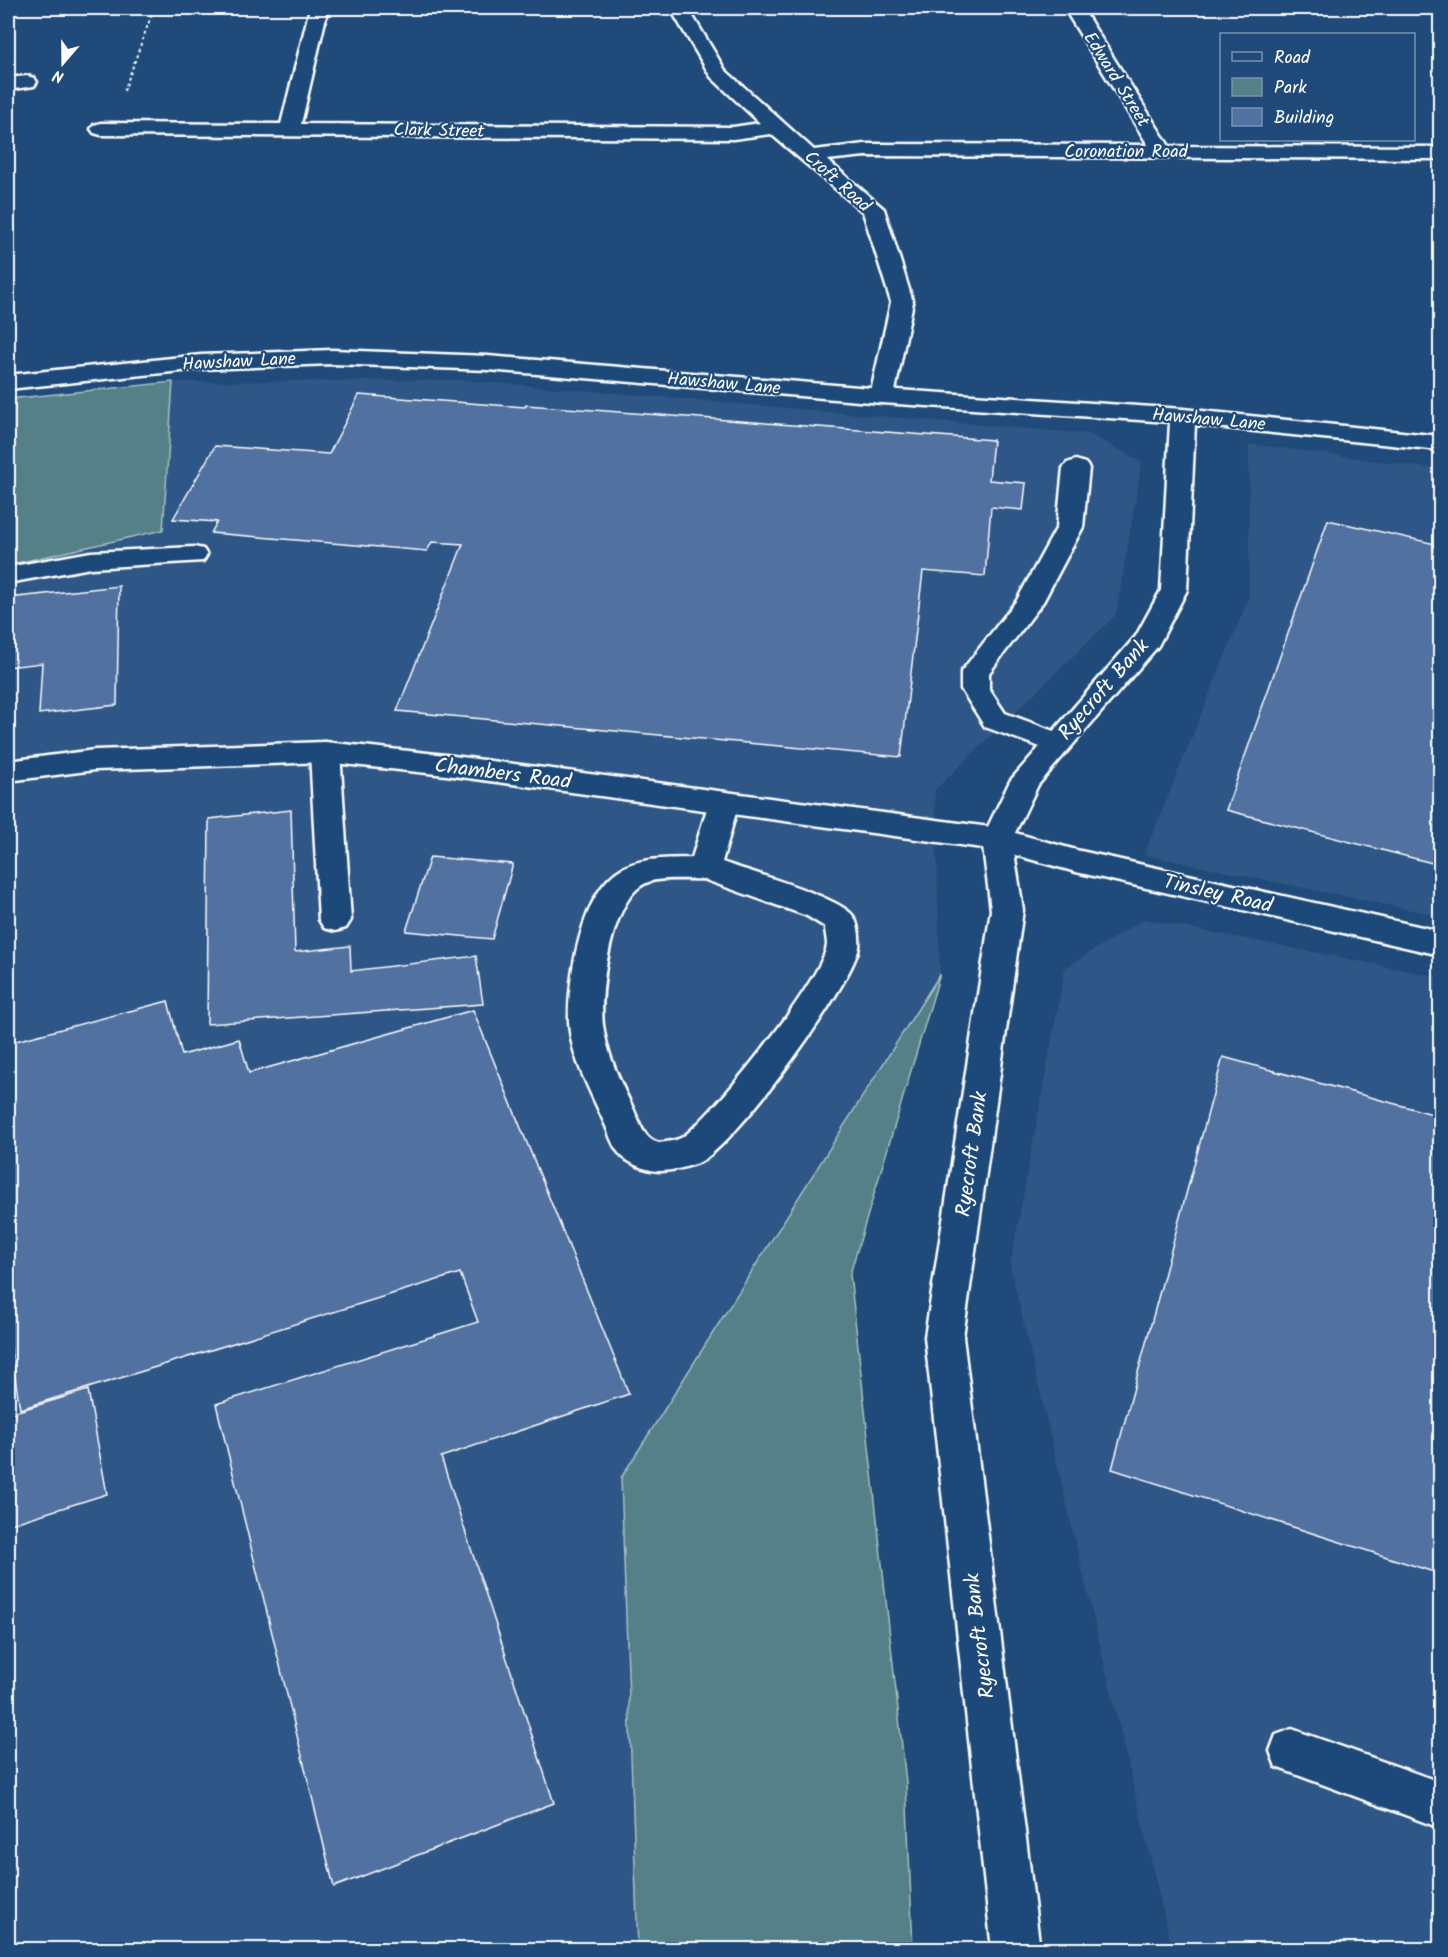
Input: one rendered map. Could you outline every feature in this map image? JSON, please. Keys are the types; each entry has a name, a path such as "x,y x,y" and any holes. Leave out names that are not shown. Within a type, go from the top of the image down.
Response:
{"street":[{"path":"290,128 319,8"},
{"name":"Croft Road","path":"679,8 718,73 775,127 873,209 902,302 882,396"},
{"name":"Edward Street","path":"1073,8 1162,151"},
{"path":"8,84 27,82"},
{"name":"Clark Street","path":"106,129 290,128 733,133 775,127"},
{"name":"Coronation Road","path":"811,156 865,150 1440,153"},
{"name":"Hawshaw Lane","path":"8,382 201,362 332,357 488,363 882,396 1183,416 1440,442"},
{"name":"Ryecroft Bank","path":"1016,1950 944,1337 1007,910 997,839 1024,781 1148,640 1174,590 1183,416"},
{"path":"1057,743 995,720 975,689 975,672 1029,602 1070,527 1076,468"},
{"path":"8,575 91,560 194,555"},
{"path":"325,753 335,920"},
{"name":"Chambers Road","path":"8,771 95,760 325,753 446,765 997,839"},
{"path":"705,868 724,802"},
{"name":"Tinsley Road","path":"997,839 1076,861 1440,943"},
{"path":"705,868 818,908 840,921 843,945 833,972 793,1034 712,1134 688,1152 659,1157 643,1153 631,1143 592,1049 586,1021 590,970 600,921 617,890 632,877 655,872 705,868"},
{"path":"1292,1751 1440,1805"}],"path":[{"path":"106,129 154,8"}],"shaded area":[{"path":"462,380 1089,434 1142,462 1116,615 935,790 940,973 621,1478 638,1949 8,1949 8,565 162,530 173,382"},
{"path":"1249,444 1440,469 1440,916 1144,855 1249,597"},
{"path":"1144,919 1440,977 1440,1949 1172,1949 1010,1266 1065,968"}],"green space":[{"path":"173,382 163,530 8,565 8,399"},
{"path":"940,974 850,1274 906,1782 913,1949 638,1949 621,1478"}],"building":[{"path":"359,395 525,407 526,405 993,440 989,480 1026,483 1023,510 991,507 985,576 923,571 901,757 397,711 463,544 432,542 427,551 211,533 217,522 173,519 215,446 329,454"},
{"path":"1328,520 1440,545 1440,865 1226,810"},
{"path":"119,586 117,705 39,714 42,663 8,667 8,598"},
{"path":"291,810 295,952 350,946 351,971 476,956 483,1004 207,1024 209,819"},
{"path":"430,857 513,864 492,939 406,931"},
{"path":"168,1001 182,1055 239,1039 249,1073 473,1010 629,1394 441,1457 554,1803 334,1887 216,1404 478,1322 460,1273 20,1409 8,1332 8,1043"},
{"path":"1223,1057 1440,1116 1440,1574 1112,1469"},
{"path":"88,1390 107,1494 8,1525 8,1414"}]}
